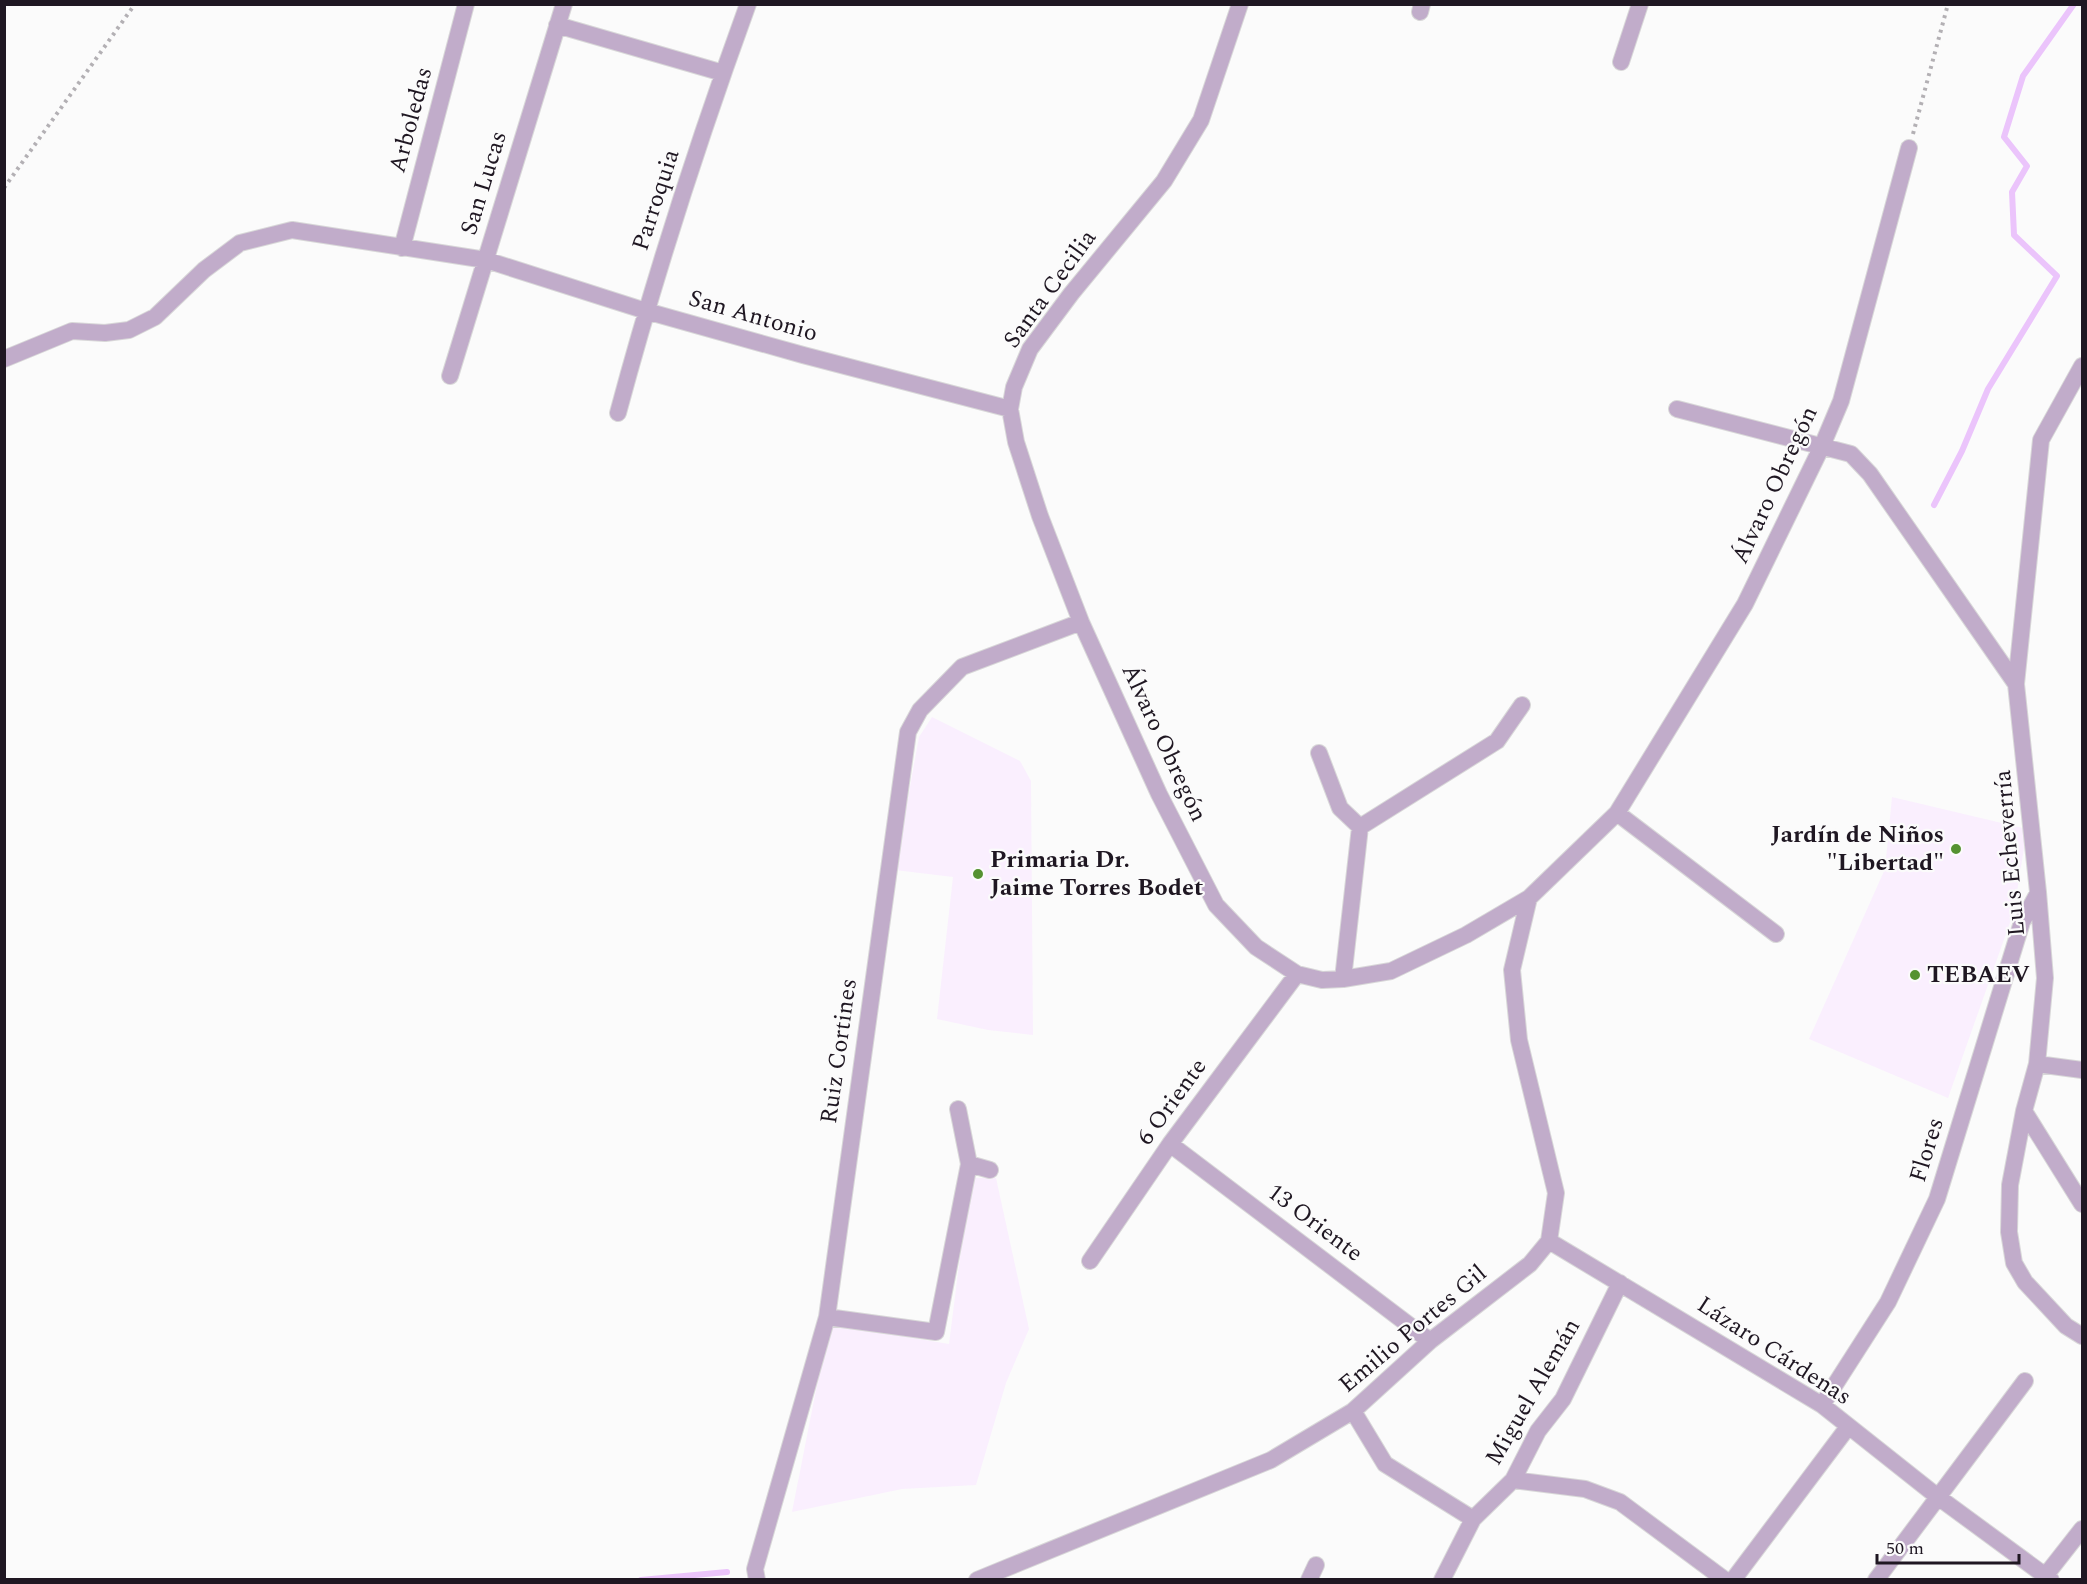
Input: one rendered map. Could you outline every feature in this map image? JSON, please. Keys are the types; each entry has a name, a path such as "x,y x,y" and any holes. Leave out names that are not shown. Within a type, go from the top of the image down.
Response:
{"street":[{"name":"Arboledas","path":"402,248 466,4"},
{"name":"San Lucas","path":"450,376 564,4"},
{"name":"Parroquia","path":"618,413 646,311 723,73 748,4"},
{"name":"Santa Cecilia","path":"1081,622 1040,516 1019,453 1010,409 1014,387 1030,349 1071,294 1164,181 1201,120 1240,4"},
{"path":"1621,62 1640,4"},
{"path":"557,25 723,73"},
{"name":"Álvaro Obregón","path":"1081,622 1160,794 1216,905 1256,947 1297,974 1322,980 1343,979 1391,971 1466,935 1528,898 1617,813 1745,604 1822,446 1841,401 1909,148"},
{"name":"San Antonio","path":"4,359 72,331 105,333 129,330 155,317 204,270 240,243 292,230 486,260 646,311 802,355 1010,409"},
{"path":"2016,684 2041,440 2082,366"},
{"name":"Luis Echeverría","path":"1677,409 1851,453 1870,474 2016,684 2045,978 2037,1064 2024,1111 2010,1185 2009,1232 2014,1263 2025,1282 2066,1326 2082,1336"},
{"name":"Ruiz Cortines","path":"757,1580 755,1569 827,1317 908,732 920,710 962,667 1081,622"},
{"path":"1360,827 1497,741 1522,705"},
{"path":"1319,753 1340,808 1360,827"},
{"path":"1617,813 1776,934"},
{"path":"1343,979 1360,827"},
{"name":"Flores","path":"1822,1405 1888,1302 1937,1199 2022,922 2038,892"},
{"path":"1528,898 1512,970 1519,1040 1556,1193 1549,1241"},
{"name":"6 Oriente","path":"1090,1261 1170,1144 1297,974"},
{"path":"2037,1064 2082,1070"},
{"path":"827,1317 936,1332 969,1164 958,1109"},
{"path":"2024,1111 2082,1204"},
{"name":"13 Oriente","path":"1170,1144 1430,1341"},
{"path":"969,1164 990,1170"},
{"name":"Lázaro Cárdenas","path":"1549,1241 1822,1405 1938,1497 2046,1578"},
{"name":"Emilio Portes Gil","path":"977,1580 1271,1460 1353,1410 1430,1341 1530,1264 1549,1241"},
{"name":"Miguel Alemán","path":"1442,1580 1473,1519 1513,1480 1538,1431 1563,1399 1620,1283"},
{"path":"1876,1580 2025,1381"},
{"path":"1353,1410 1385,1464 1473,1519"},
{"path":"1733,1580 1848,1426"},
{"path":"1513,1480 1585,1490 1620,1502 1725,1580"},
{"path":"2046,1578 2082,1529"}],"path":[{"path":"4,188 135,4"},
{"path":"1909,148 1947,4"}],"shaded area":[{"name":"Primaria Dr. Jaime Torres Bodet","path":"932,717 1020,761 1031,781 1033,1035 988,1030 937,1019 953,877 895,870 919,737"},
{"name":"TEBAEV","path":"1892,797 2027,829 2014,911 1948,1098 1809,1039 1885,869"},
{"path":"970,1178 996,1178 1029,1329 1006,1383 976,1485 902,1489 792,1512 829,1324 949,1344"}],"waterway":[{"path":"1934,505 1962,451 1988,389 2057,276 2014,235 2012,192 2027,166 2004,137 2023,76 2074,4"},
{"path":"641,1580 727,1572"}],"place":[{"name":"Jardín de Niños \"Libertad\"","path":"1956,849"},
{"name":"Primaria Dr. Jaime Torres Bodet","path":"978,874"},
{"name":"TEBAEV","path":"1915,975"}]}
